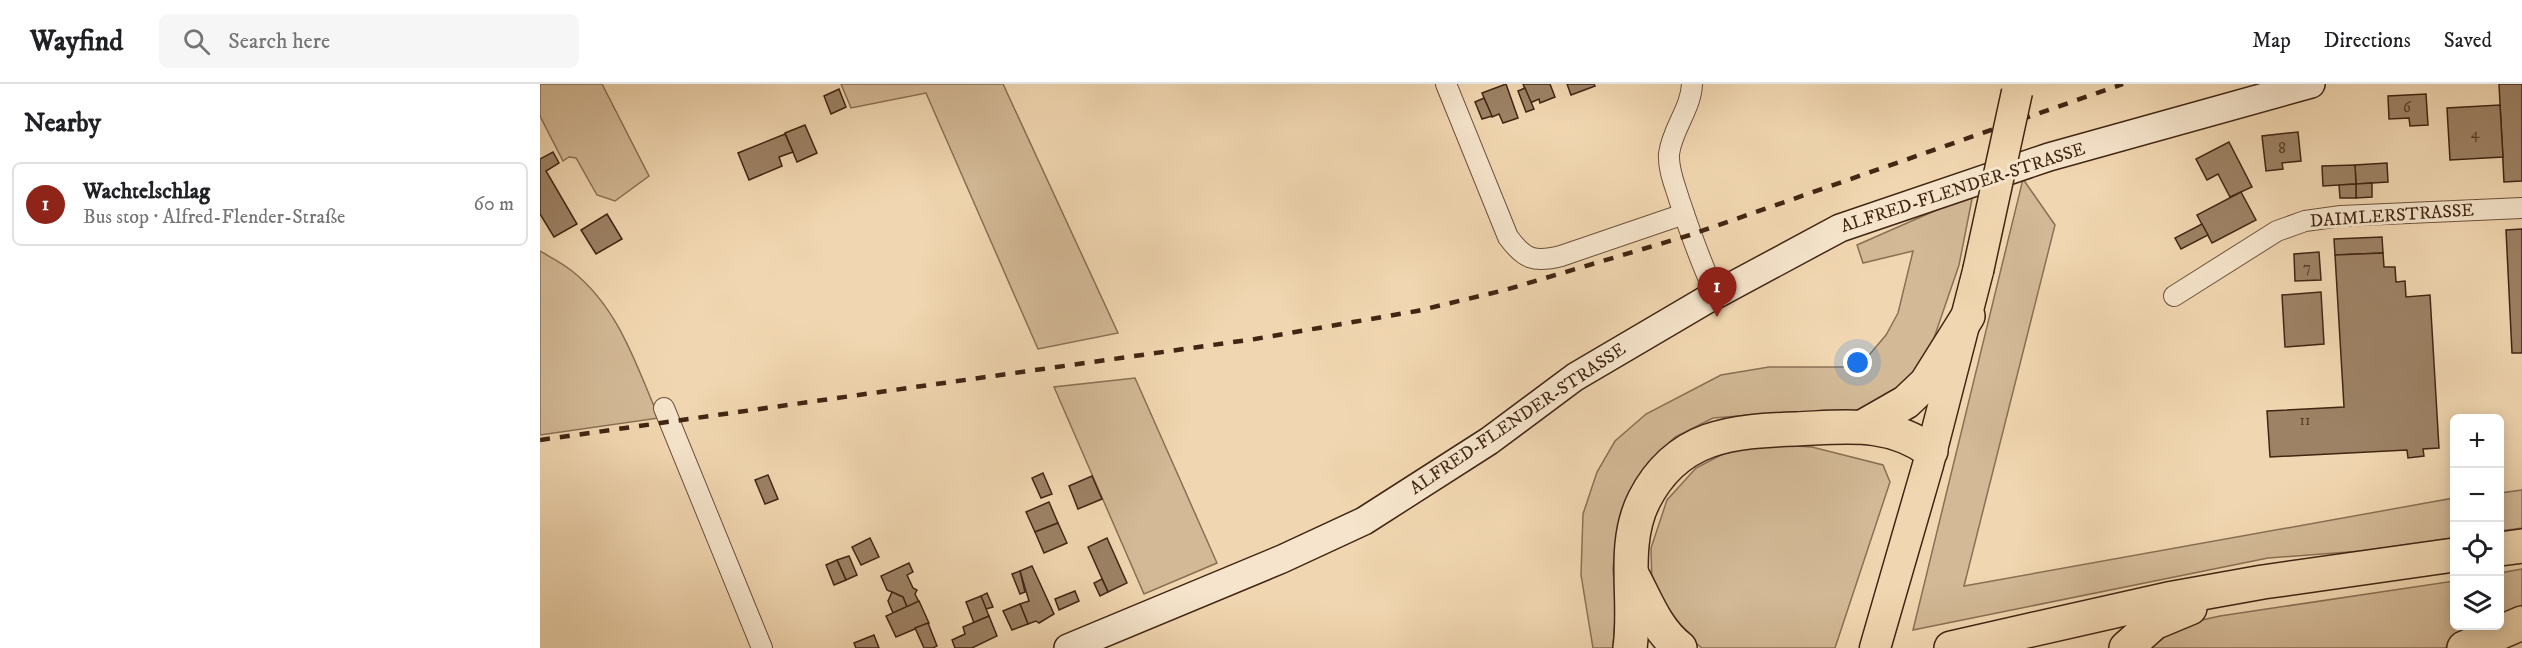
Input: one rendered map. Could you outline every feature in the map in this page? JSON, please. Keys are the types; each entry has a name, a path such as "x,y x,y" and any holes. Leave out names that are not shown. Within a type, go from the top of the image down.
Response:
{"highway":[{"path":"1864,426 1906,402 1926,383 1968,316"},
{"path":"1630,648 1632,536 1639,511 1651,488 1672,463 1686,452 1720,437 1756,430 1864,426 1900,434 1918,441 1929,458"},
{"path":"1794,429 1929,458"},
{"path":"2504,548 2522,546"},
{"path":"1951,648 2082,617 2264,582 2450,556"},
{"path":"1632,575 1658,625 1680,648"},
{"path":"2126,648 2154,623 2264,582"},
{"path":"2464,648 2522,623"}],"main road":[{"path":"1875,648 1891,598 1968,316 2017,88"}],"street":[{"path":"1446,84 1508,237 1519,251 1531,259 1546,260 1561,256 1684,214"},
{"path":"1692,84 1686,110 1674,136 1669,154 1671,177 1716,295"},
{"name":"ALFRED-FLENDER-STRASSE","path":"1068,648 1282,559 1364,521 1489,441 1575,377 1716,295 1840,228 2049,157 2311,84"},
{"name":"DAIMLERSTRASSE","path":"2174,296 2277,231 2305,221 2341,216 2522,208"},
{"path":"664,408 762,648"}],"shaded area":[{"path":"540,84 602,84 649,176 615,201 597,195 576,158 569,157 563,161 540,116"},
{"path":"841,84 1003,84 1118,333 1038,349 926,93 851,108"},
{"path":"2023,179 2055,225 1964,586 2450,499 2450,539 2362,551 2268,558 1913,630"},
{"path":"1973,194 1959,265 1934,338 1907,385 1857,414 1791,412 1713,418 1675,437 1648,463 1629,493 1617,530 1613,569 1616,605 1613,648 1593,648 1581,575 1583,514 1597,472 1615,441 1646,414 1721,375 1769,367 1859,367 1886,335 1898,313 1913,251 1863,263 1857,245"},
{"path":"540,251 572,271 602,302 634,358 659,418 540,435"},
{"path":"1135,378 1217,563 1144,594 1054,387"},
{"path":"1762,444 1812,447 1883,465 1890,482 1835,648 1702,648 1683,633 1652,587 1651,548 1667,500 1696,468 1723,454"},
{"path":"2522,490 2522,528 2504,530 2504,492"},
{"path":"2522,569 2522,615 2504,623 2504,576 2504,572"},
{"path":"2450,582 2450,630 2488,630 2444,648 2138,648 2165,628 2220,616"}],"building":[{"path":"1506,84 1518,118 1503,123 1499,114 1492,117 1482,93"},
{"path":"1523,84 1550,84 1555,97 1540,103 1539,99 1530,103"},
{"path":"1567,84 1594,84 1595,86 1571,95"},
{"path":"2499,84 2522,84 2522,181 2504,182"},
{"path":"1525,88 1534,109 1526,112 1518,91"},
{"path":"839,89 846,107 831,114 824,96"},
{"path":"2426,94 2428,125 2410,126 2409,118 2389,119 2388,96"},
{"path":"1484,98 1492,116 1482,119 1475,102"},
{"path":"2500,105 2503,157 2450,160 2447,108"},
{"path":"805,125 817,153 797,162 785,133"},
{"path":"2298,132 2301,161 2282,163 2283,169 2266,171 2262,136"},
{"path":"785,134 793,152 779,157 782,166 749,180 738,153"},
{"path":"2229,142 2252,187 2230,197 2218,174 2207,180 2196,159"},
{"path":"553,152 559,163 546,171 577,224 554,237 540,214 540,159"},
{"path":"2387,163 2388,182 2356,184 2355,165"},
{"path":"2355,165 2356,184 2323,186 2322,166"},
{"path":"2372,183 2372,197 2356,198 2356,184"},
{"path":"2356,184 2356,198 2340,198 2339,185"},
{"path":"2241,192 2256,220 2212,243 2197,215"},
{"path":"607,214 622,239 596,254 581,230"},
{"path":"2202,224 2208,235 2181,249 2175,238"},
{"path":"2522,229 2522,353 2512,353 2506,230"},
{"path":"2382,237 2383,253 2335,255 2334,239"},
{"path":"2319,252 2321,280 2295,281 2294,254"},
{"path":"2383,253 2384,267 2395,267 2396,282 2405,281 2406,297 2430,295 2439,448 2423,449 2424,456 2408,458 2407,450 2270,457 2267,411 2344,407 2335,255"},
{"path":"2321,292 2324,344 2285,347 2282,295"},
{"path":"1043,473 1052,494 1041,498 1032,478"},
{"path":"768,475 778,499 765,504 755,480"},
{"path":"1092,476 1102,499 1078,509 1069,486"},
{"path":"1049,502 1058,523 1035,532 1026,512"},
{"path":"1058,523 1067,543 1044,553 1035,532"},
{"path":"870,538 879,557 861,565 852,547"},
{"path":"1107,538 1127,583 1108,592 1088,547"},
{"path":"849,556 857,575 846,580 837,560"},
{"path":"837,560 846,580 834,585 826,565"},
{"path":"909,563 913,572 907,575 913,588 917,590 915,594 919,602 907,607 903,597 887,590 881,576"},
{"path":"1032,566 1054,614 1039,623 1036,621 1028,624 1020,604 1029,601 1020,571"},
{"path":"1020,571 1025,592 1020,594 1012,574"},
{"path":"1102,579 1108,592 1100,596 1094,583"},
{"path":"1075,591 1079,601 1059,610 1055,599"},
{"path":"892,592 903,597 907,607 893,613 888,601"},
{"path":"987,593 993,607 986,609 981,596"},
{"path":"981,596 989,616 974,623 966,602"},
{"path":"919,601 929,623 896,637 886,616"},
{"path":"1020,604 1028,624 1012,630 1003,611"},
{"path":"989,616 997,636 972,648 955,648 952,640 965,634 963,627"},
{"path":"928,623 937,646 933,648 924,648 915,628"},
{"path":"874,635 879,648 856,648 854,643"}],"railway":[{"path":"540,440 1255,339 1417,311 1505,290 1690,235 2123,84"}],"place":[{"name":"Wachtelschlag","path":"1717,317"}]}
